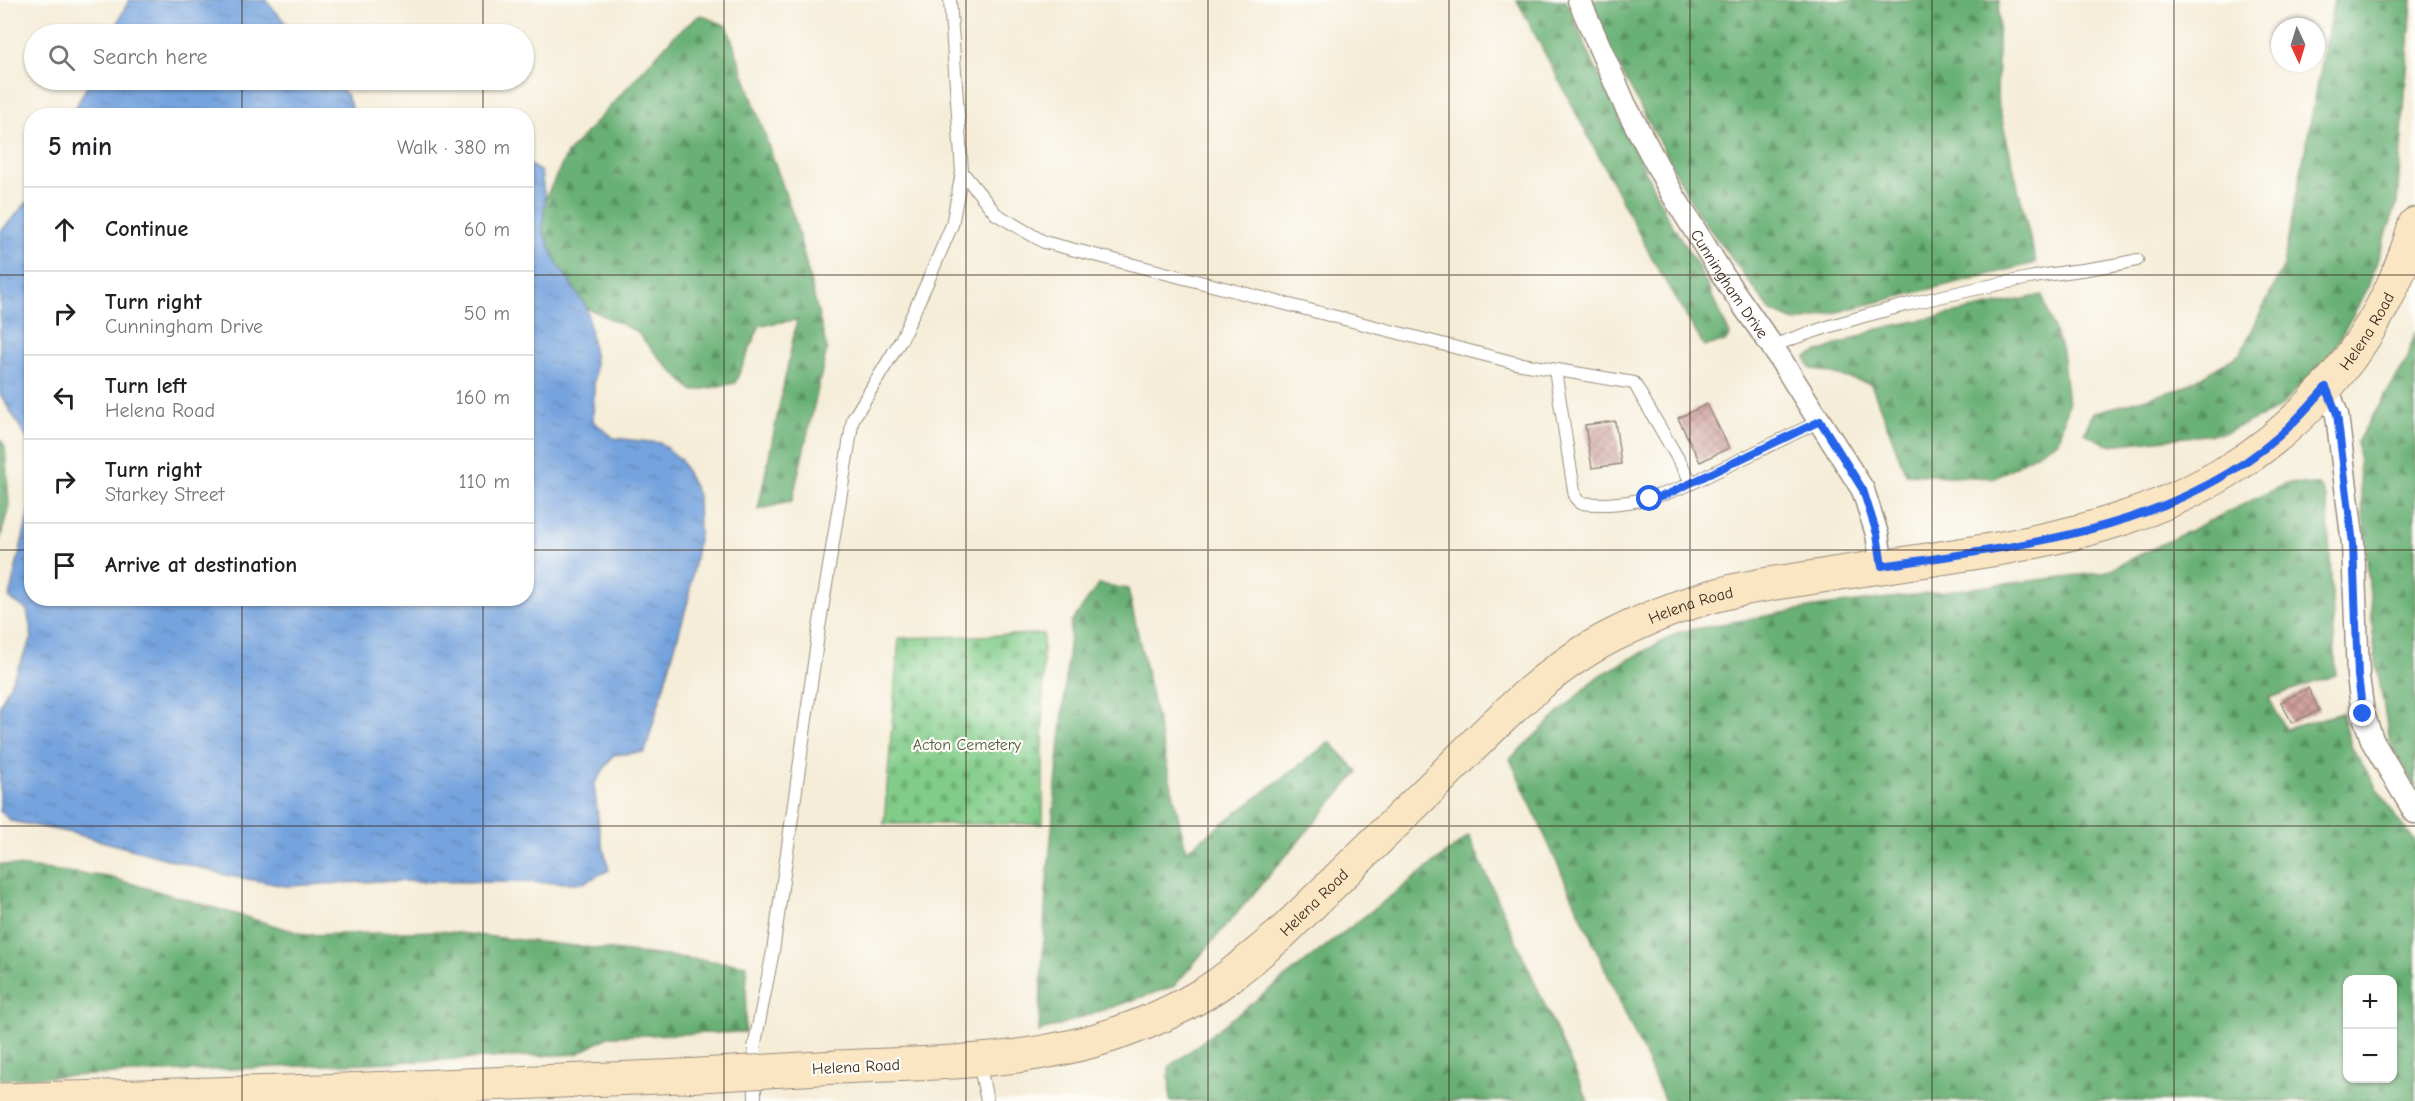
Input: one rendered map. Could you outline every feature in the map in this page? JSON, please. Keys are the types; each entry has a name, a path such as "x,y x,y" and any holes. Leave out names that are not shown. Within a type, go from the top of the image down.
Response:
{"main road":[{"name":"Helena Road","path":"0,1100 367,1090 979,1060 1041,1054 1127,1032 1161,1017 1202,994 1242,966 1280,935 1531,692 1585,652 1614,635 1679,607 1730,591 2032,543 2078,532 2158,507 2238,466 2277,438 2302,415 2348,362 2386,302 2409,246 2415,224"}],"street":[{"name":"Cunningham Drive","path":"1579,0 1625,105 1673,195 1863,490 1877,534 1882,566"},
{"path":"2326,387 2337,414 2353,544 2358,676 2363,714 2373,742 2415,812"}],"lane":[{"path":"755,1101 754,1048 773,951 819,628 853,419 901,340 927,284 952,225 962,172 950,0"},
{"path":"962,172 996,214 1044,242 1516,363 1634,384 1692,483"},
{"path":"1772,346 1815,330 1937,297 2137,260"},
{"path":"1555,370 1575,497 1580,502 1593,504 1650,499 1668,494 1820,421"},
{"path":"979,1060 987,1101"}],"green space":[{"path":"1517,0 1566,0 1593,63 1669,220 1698,266 1730,335 1725,342 1704,346 1655,264"},
{"path":"1591,0 1999,0 1997,99 2036,263 1797,322 1771,311 1697,212 1611,52"},
{"path":"2334,0 2412,0 2397,203 2367,290 2332,352 2278,409 2224,433 2109,445 2084,433 2093,413 2183,388 2240,354 2282,270 2320,72 2325,72 2325,47"},
{"path":"700,15 727,26 796,224 827,349 792,501 758,510 797,320 760,325 735,383 693,391 662,361 636,331 587,308 557,263 543,230 545,199 567,154 675,35"},
{"path":"2042,295 2062,351 2068,404 2058,441 1995,478 1906,474 1871,384 1810,368 1806,357 1878,329"},
{"path":"2415,332 2415,787 2390,742 2375,656 2357,442 2407,360"},
{"path":"0,439 5,446 9,505 0,540"},
{"path":"2287,483 2319,485 2327,499 2336,675 2269,698 2285,729 2342,713 2352,748 2397,819 2415,841 2415,1101 1665,1101 1510,759 1597,677 1679,632 1815,607 2105,572"},
{"path":"1099,584 1128,589 1186,851 1330,742 1358,772 1174,986 1039,1032 1046,893 1071,623"},
{"name":"Acton Cemetery","path":"1043,634 1043,824 884,824 899,638"},
{"path":"1469,836 1588,1101 1170,1101 1169,1067"},
{"path":"0,864 109,877 307,935 440,931 747,965 745,1032 610,1036 577,1054 0,1079"}],"water":[{"path":"129,0 266,0 286,24 117,24"},
{"path":"85,90 343,90 352,108 76,108"},
{"path":"534,168 541,172 545,199 543,230 557,263 587,308 595,362 593,421 614,438 660,443 680,459 698,495 699,534 688,601 645,752 613,755 594,785 600,835 609,870 583,883 381,881 285,886 226,875 72,833 11,821 0,811 0,705 32,638 27,610 9,598 24,533 24,606 534,606"},
{"path":"24,206 24,433 0,394 0,232"}],"building":[{"path":"1707,404 1729,448 1700,462 1678,418"},
{"path":"1615,421 1621,464 1592,468 1585,425"},
{"path":"2308,688 2319,710 2292,723 2281,702"}],"route":[{"path":"1650,499 1668,494 1820,421 1863,490 1877,534 1882,566 1986,551 2032,543 2121,520 2158,507 2197,489 2238,466 2277,438 2302,415 2326,387 2337,414 2353,544 2358,676 2363,714"}]}
